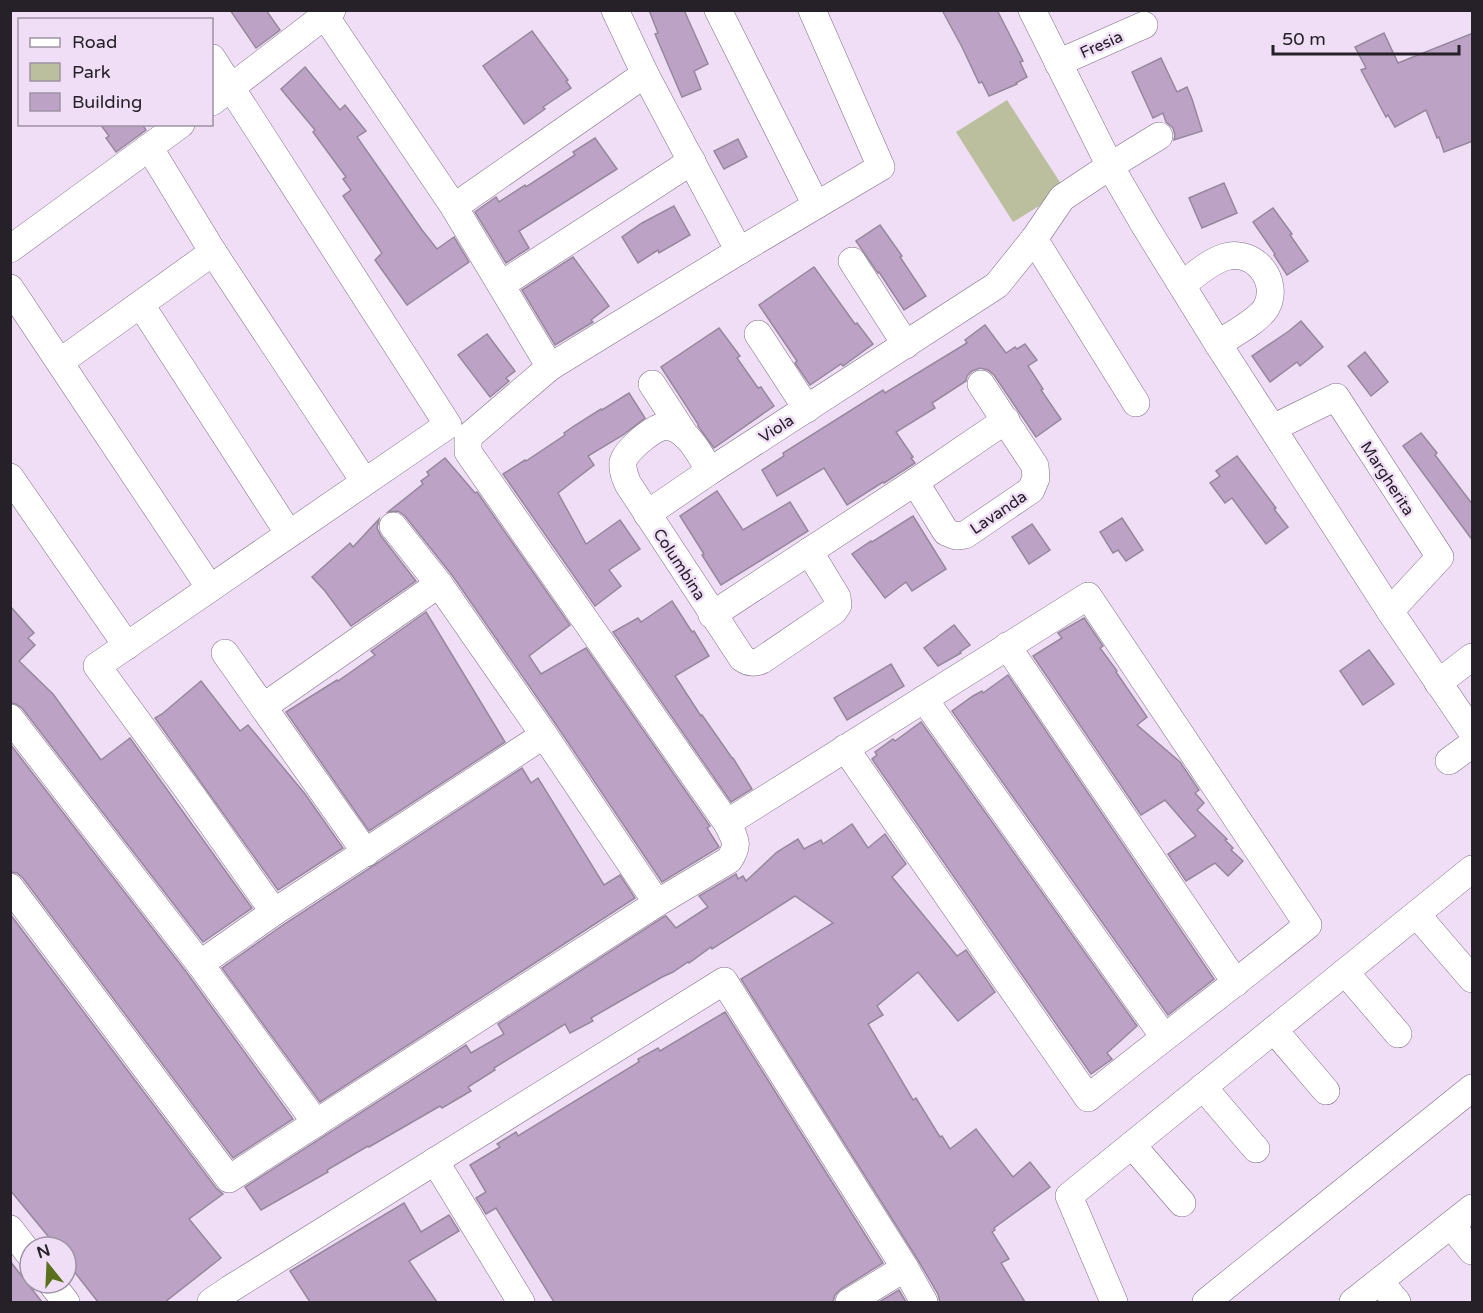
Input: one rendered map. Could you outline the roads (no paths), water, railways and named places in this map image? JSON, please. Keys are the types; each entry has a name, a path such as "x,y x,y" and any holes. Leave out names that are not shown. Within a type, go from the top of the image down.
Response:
{"street":[{"path":"615,10 645,74 739,251"},
{"path":"718,10 816,205"},
{"path":"10,888 229,1179 657,903 729,860 736,850 735,838 727,823 468,452 468,437 550,367 881,167 812,10"},
{"path":"1032,10 1110,166 1218,344 1390,611 1473,732"},
{"path":"221,95 326,12 454,207 550,367"},
{"name":"Fresia","path":"1058,63 1144,25"},
{"path":"213,62 221,95 448,425 97,666 274,912"},
{"path":"454,207 645,74"},
{"path":"10,249 178,126"},
{"name":"Viola","path":"647,514 998,285 1062,198 1159,136"},
{"path":"149,147 213,252 364,481"},
{"path":"501,285 692,161"},
{"path":"1034,239 1136,403"},
{"path":"60,362 213,252"},
{"path":"1182,285 1227,256 1250,259 1266,274 1270,285 1270,297 1266,308 1258,318 1218,344"},
{"path":"852,261 906,345"},
{"path":"10,288 210,588"},
{"path":"141,305 289,534"},
{"path":"759,334 807,409"},
{"path":"652,384 710,471"},
{"path":"712,615 1006,420 981,384"},
{"name":"Margherita","path":"1273,429 1336,397 1440,557 1390,611"},
{"name":"Lavanda","path":"915,482 946,532 956,536 965,535 1021,497 1031,490 1036,478 1035,466 1006,420"},
{"name":"Columbina","path":"685,435 674,428 662,427 645,437 630,450 624,461 623,471 628,484 712,615 747,662 755,663 762,660 834,611 838,605 837,597 808,551"},
{"path":"10,477 127,645"},
{"path":"393,526 439,584 657,903"},
{"path":"262,707 439,584"},
{"path":"727,823 845,748 924,699 1007,646 1088,596 1308,925 1088,1098 845,748"},
{"path":"1007,646 1236,983"},
{"path":"225,653 366,853"},
{"path":"1438,683 1473,657"},
{"path":"924,699 1164,1037"},
{"path":"10,718 200,964 316,1123"},
{"path":"200,964 274,912 544,735"},
{"path":"1449,761 1473,744"},
{"path":"1114,1302 1069,1196 1473,869"},
{"path":"1417,915 1473,979"},
{"path":"1345,972 1398,1034"},
{"path":"211,1302 724,981 924,1302"},
{"path":"1274,1030 1326,1092"},
{"path":"1203,1087 1256,1149"},
{"path":"1206,1302 1473,1088"},
{"path":"1132,1145 1182,1203"},
{"path":"435,1161 521,1302"},
{"path":"1353,1302 1473,1208"},
{"path":"1451,1225 1473,1251"},
{"path":"849,1302 905,1269"},
{"path":"1380,1282 1397,1302"}]}
